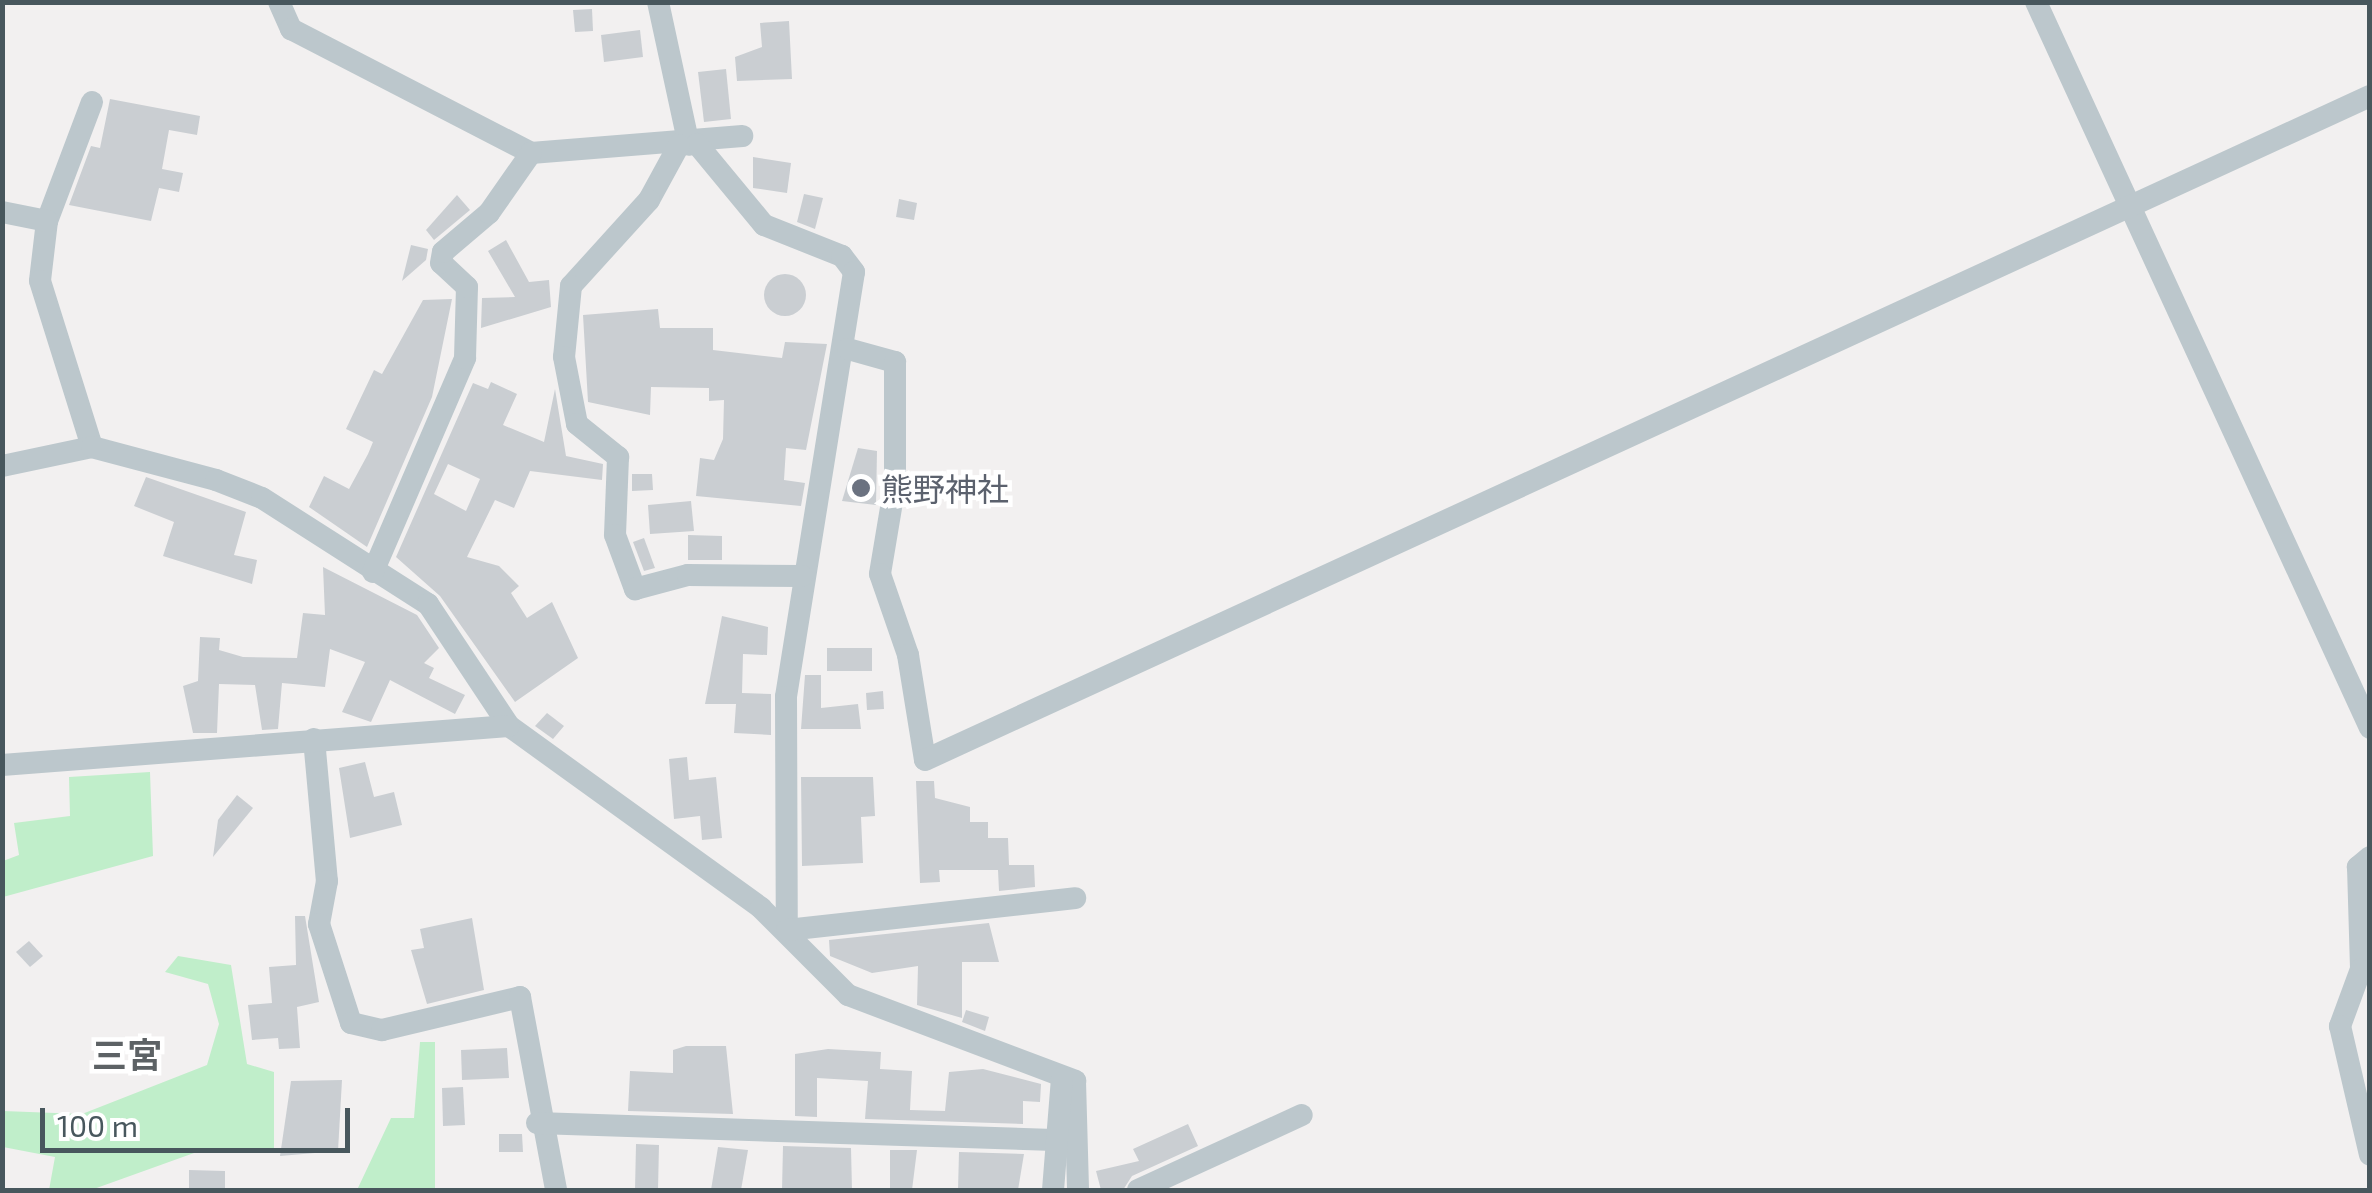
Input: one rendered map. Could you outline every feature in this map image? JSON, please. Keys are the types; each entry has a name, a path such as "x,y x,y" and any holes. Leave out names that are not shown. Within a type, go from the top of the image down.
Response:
{"street":[{"path":"279,2 291,29 532,154 688,145 742,136"},
{"path":"658,2 688,145 764,225 852,264 848,349 802,576 784,742 787,930"},
{"path":"2036,2 2370,728"},
{"path":"848,349 895,362 894,484 880,574 908,656 925,760 2370,96"},
{"path":"92,102 47,222 42,307 92,448"},
{"path":"688,145 649,200 571,286 564,357 576,424 618,458 615,535 635,588 688,576 802,576"},
{"path":"372,572 466,358 467,287 441,262 443,252 489,213 532,154"},
{"path":"2,212 47,222"},
{"path":"2,466 92,448 262,498 372,572 428,604 509,726 787,930 848,996 1075,1080 1078,1190"},
{"path":"2,765 509,726"},
{"path":"314,740 328,881 319,924 351,1023 382,1030 520,998 530,1014 536,1123 556,1190"},
{"path":"2370,857 2358,867 2361,969 2340,1026 2370,1155"},
{"path":"787,930 1074,898"},
{"path":"1054,1190 1054,1140 1062,1077"},
{"path":"1138,1190 1302,1115"},
{"path":"536,1123 1054,1140"}],"green space":[{"path":"150,772 153,856 3,897 3,861 19,855 14,823 70,816 69,777"},
{"path":"178,956 231,965 247,1064 274,1072 274,1148 194,1153 91,1190 49,1190 55,1157 3,1147 3,1111 82,1114 207,1065 219,1024 208,984 165,972"},
{"path":"420,1042 435,1042 435,1190 357,1190 391,1118 414,1118"}],"building":[{"path":"592,9 593,31 575,32 573,10"},
{"path":"789,21 792,79 737,81 735,57 762,47 760,23"},
{"path":"640,30 643,57 604,62 601,35"},
{"path":"726,69 731,119 704,122 698,72"},
{"path":"110,99 200,116 197,135 169,130 162,169 183,173 179,192 159,188 151,221 69,205 91,146 100,148"},
{"path":"753,157 791,163 787,193 753,188"},
{"path":"804,194 823,198 815,229 797,222"},
{"path":"457,195 470,210 434,240 426,230"},
{"path":"899,199 917,203 914,220 896,217"},
{"path":"506,240 529,282 549,280 551,307 481,328 482,298 515,297 488,251"},
{"path":"411,245 428,249 426,260 402,281"},
{"path":"785,274 800,280 806,295 800,310 785,316 770,310 764,295 770,280"},
{"path":"452,299 432,397 367,547 309,507 324,476 349,489 368,454 373,442 346,429 374,370 382,374 423,300"},
{"path":"658,309 660,328 713,328 713,350 782,358 785,342 827,344 806,450 786,448 784,480 805,483 801,506 696,496 700,458 714,460 723,439 724,400 709,401 709,388 651,387 650,415 588,402 583,315"},
{"path":"491,382 517,394 503,425 544,442 555,389 566,456 603,464 602,480 530,471 514,508 495,500 467,557 499,566 519,586 511,593 527,618 552,602 578,658 515,702 440,596 396,557 473,383 488,389","holes":["448,464 480,479 466,511 434,494"]},
{"name":"熊野神社","path":"858,448 877,451 876,505 842,501"},
{"path":"632,474 652,474 653,490 632,491"},
{"path":"146,477 246,512 234,555 257,560 252,584 163,556 174,522 134,506"},
{"path":"691,501 694,531 650,534 648,505"},
{"path":"688,535 722,536 722,560 688,560"},
{"path":"644,538 655,568 644,571 633,542"},
{"path":"323,567 417,615 439,648 424,663 434,668 429,678 465,695 455,714 390,680 371,722 342,712 365,662 330,649 325,687 282,683 278,729 262,730 255,685 219,684 217,733 193,733 183,686 198,681 200,637 220,638 219,650 243,657 297,658 303,613 325,615"},
{"path":"722,616 768,627 767,655 743,654 742,693 771,694 771,735 734,733 736,704 705,704"},
{"path":"827,648 872,648 872,671 827,671"},
{"path":"805,675 821,675 821,708 858,704 861,729 801,729"},
{"path":"883,691 884,709 867,710 866,693"},
{"path":"547,713 564,726 553,739 535,726"},
{"path":"687,757 689,780 716,777 722,838 702,840 700,816 674,819 669,759"},
{"path":"365,762 374,797 394,792 402,825 350,838 339,768"},
{"path":"801,777 873,777 875,816 861,817 863,863 802,866"},
{"path":"916,781 934,781 935,798 970,807 970,822 988,822 988,838 1008,838 1009,865 1034,865 1035,887 999,891 998,870 939,870 940,882 920,883"},
{"path":"237,795 253,808 213,857 218,820"},
{"path":"295,916 305,916 319,1002 297,1007 300,1048 279,1049 278,1038 252,1040 248,1005 272,1003 269,967 296,965"},
{"path":"472,918 484,990 427,1004 411,950 424,948 420,929"},
{"path":"989,923 999,962 962,962 962,1018 917,1005 918,966 872,973 830,956 829,940"},
{"path":"29,941 43,956 30,967 16,952"},
{"path":"966,1010 989,1017 985,1031 962,1022"},
{"path":"686,1046 726,1046 733,1114 628,1111 630,1071 673,1073 673,1050"},
{"path":"507,1048 509,1078 462,1080 461,1050"},
{"path":"828,1049 881,1052 880,1069 912,1071 910,1110 945,1111 949,1072 983,1069 1041,1084 1040,1102 1023,1101 1023,1124 865,1119 868,1081 817,1078 817,1117 795,1116 795,1054"},
{"path":"342,1080 338,1151 280,1156 291,1081"},
{"path":"463,1087 465,1125 443,1126 442,1088"},
{"path":"1188,1124 1198,1146 1132,1176 1123,1190 1101,1190 1096,1171 1139,1161 1133,1149"},
{"path":"499,1134 522,1134 523,1152 499,1152"},
{"path":"636,1144 659,1145 658,1190 635,1190"},
{"path":"783,1146 851,1148 852,1190 782,1190"},
{"path":"718,1147 748,1150 741,1190 711,1190"},
{"path":"890,1150 917,1150 912,1190 890,1190"},
{"path":"959,1152 1024,1154 1018,1190 958,1190"},
{"path":"189,1170 225,1171 225,1190 189,1190"}],"place":[{"name":"熊野神社","path":"861,488"}],"district":[{"name":"三宮","path":"127,1054"}]}
